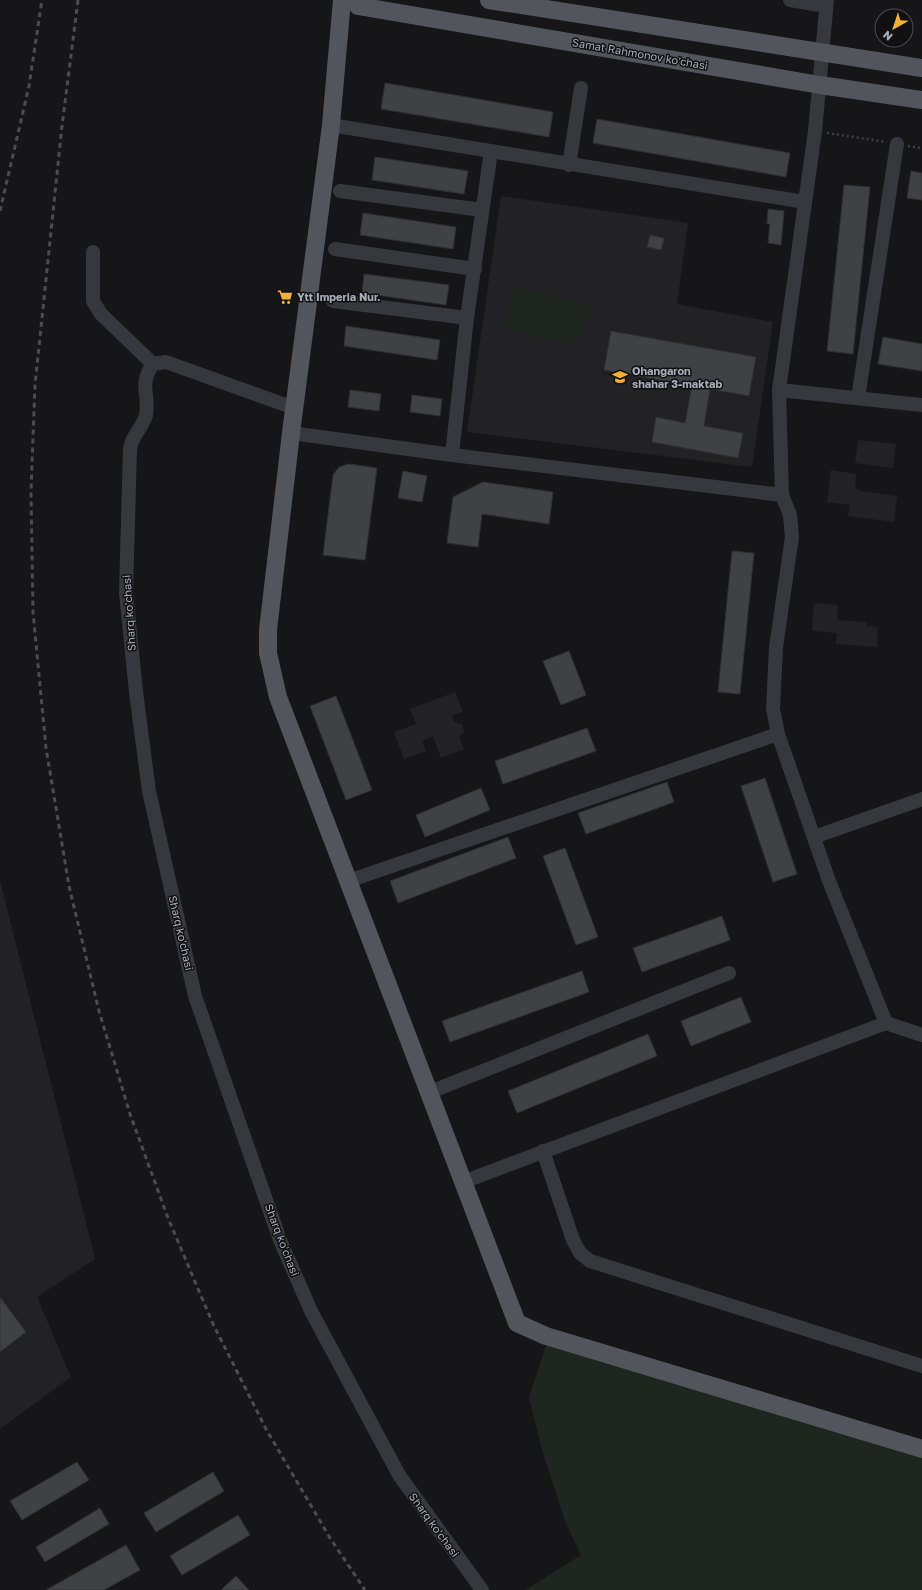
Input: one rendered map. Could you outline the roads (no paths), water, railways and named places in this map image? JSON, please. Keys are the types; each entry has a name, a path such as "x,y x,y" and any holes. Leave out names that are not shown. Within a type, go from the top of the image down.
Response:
{"main road":[{"path":"489,0 922,68"},
{"path":"350,1 331,126 290,433 268,630 268,653 278,697 518,1323 546,1336 922,1449"},
{"name":"Samat Rahmonov ko'chasi","path":"350,1 820,85 922,100"}],"street":[{"path":"790,0 827,3 815,131 780,390 782,495 790,515 792,537 776,647 773,709 778,734 829,881 886,1024"},
{"path":"569,165 581,88"},
{"path":"331,126 805,202"},
{"path":"858,398 897,144"},
{"path":"452,455 467,318 491,151"},
{"path":"340,191 482,210"},
{"path":"335,249 474,269"},
{"path":"93,252 93,301 101,314 153,364 166,362 294,408"},
{"path":"333,301 467,318"},
{"name":"Sharq ko'chasi","path":"153,364 147,374 145,384 146,414 134,436 130,449 126,593 136,692 149,790 196,996 280,1240 311,1311 399,1475 482,1590"},
{"path":"780,390 922,405"},
{"path":"290,433 452,455 782,495"},
{"path":"348,881 778,734"},
{"path":"814,837 922,799"},
{"path":"430,1092 729,973"},
{"path":"463,1182 543,1150 886,1024 922,1035"},
{"path":"543,1150 573,1240 580,1253 590,1261 922,1366"}],"railway":[{"path":"0,211 29,86 42,0"},
{"path":"78,0 62,126 35,385 31,491 33,612 46,748 69,886 99,1011 130,1114 168,1218 213,1324 266,1429 330,1538 365,1590"}],"place":[{"name":"Ytt Imperia Nur.","path":"285,297"},
{"name":"Ohangaron shahar 3-maktab","path":"620,377"}]}
